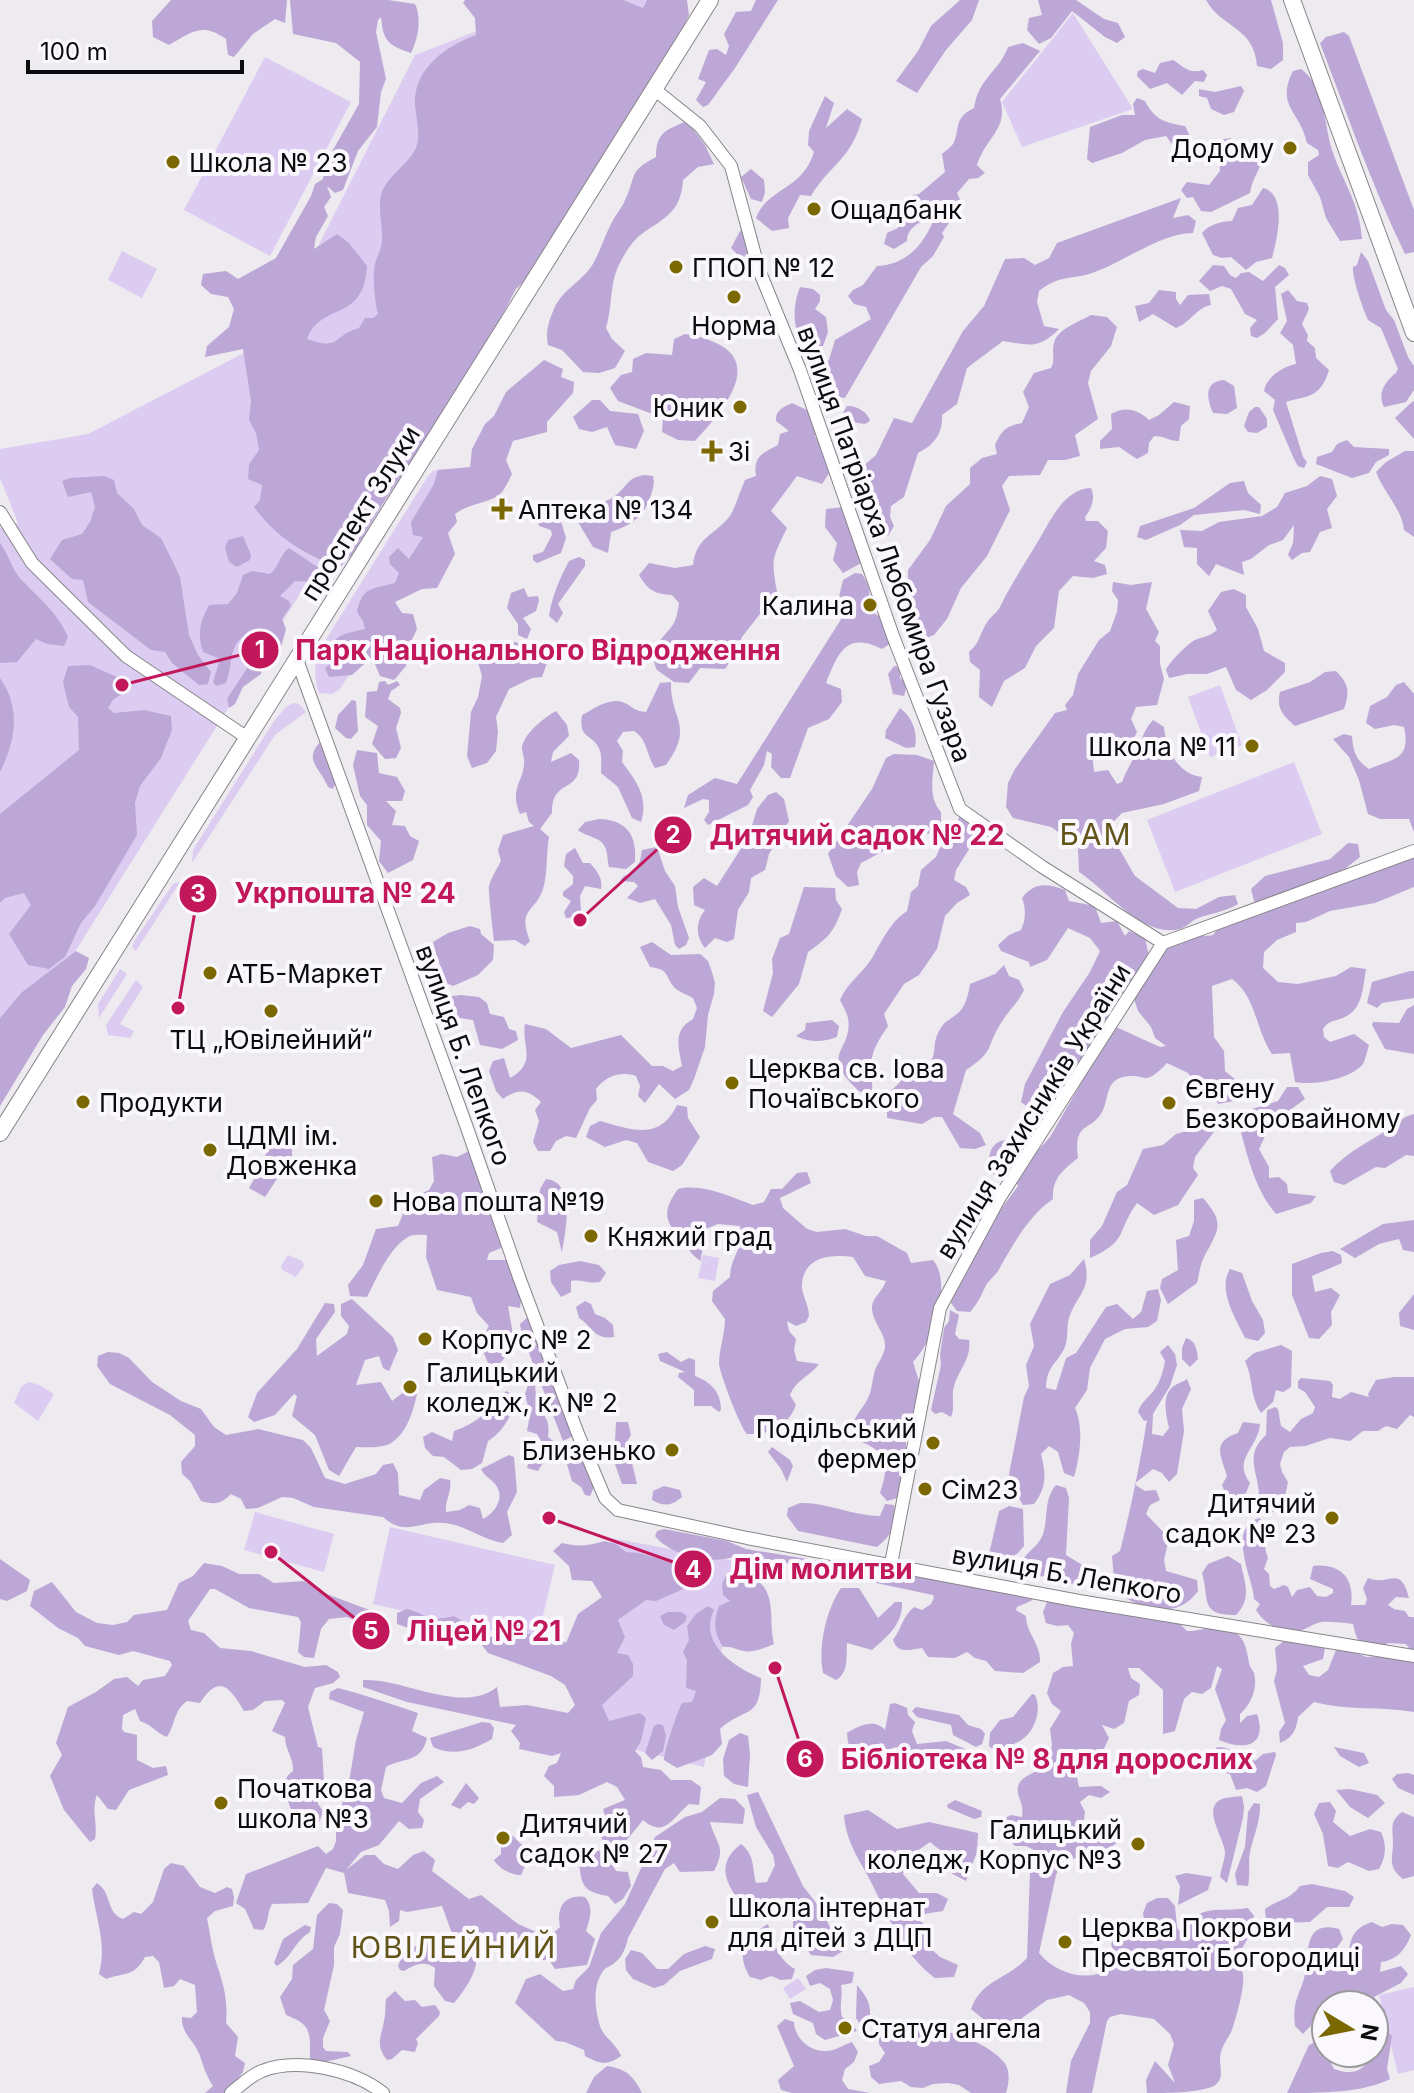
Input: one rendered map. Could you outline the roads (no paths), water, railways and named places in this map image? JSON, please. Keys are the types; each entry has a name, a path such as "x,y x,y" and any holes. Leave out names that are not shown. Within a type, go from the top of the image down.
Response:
{"main road":[{"name":"проспект Злуки","path":"0,1133 710,0"},
{"path":"1292,0 1414,333"}],"street":[{"name":"вулиця Патріарха Любомира Гузара","path":"654,89 700,126 731,166 759,270 800,370 893,636 960,809 1041,866 1163,943"},
{"path":"0,512 32,563 126,656 246,737"},
{"name":"вулиця Б. Лепкого","path":"297,660 519,1277 605,1498 618,1510 1090,1603 1414,1656"},
{"path":"1163,943 1414,851"},
{"name":"вулиця Захисників України","path":"891,1564 940,1308 1000,1197 1163,943"},
{"path":"231,2093 260,2071 285,2066 345,2072 365,2079 383,2093"}],"place":[{"name":"Додому","path":"1290,148"},
{"name":"Школа № 23","path":"173,162"},
{"name":"Ощадбанк","path":"814,209"},
{"name":"ГПОП № 12","path":"676,267"},
{"name":"Норма","path":"734,297"},
{"name":"Юник","path":"740,407"},
{"name":"3і","path":"712,451"},
{"name":"Аптека № 134","path":"502,509"},
{"name":"Калина","path":"870,605"},
{"name":"Парк Національного Відродження","path":"122,685"},
{"name":"Школа № 11","path":"1252,746"},
{"name":"Дитячий садок № 22","path":"580,920"},
{"name":"АТБ-Маркет","path":"210,973"},
{"name":"Укрпошта № 24","path":"178,1008"},
{"name":"ТЦ „Ювілейний“","path":"271,1011"},
{"name":"Церква св. Іова Почаївського","path":"732,1083"},
{"name":"Продукти","path":"83,1102"},
{"name":"Євгену Безкоровайному","path":"1169,1103"},
{"name":"ЦДМІ ім. Довженка","path":"210,1150"},
{"name":"Нова пошта №19","path":"376,1201"},
{"name":"Княжий град","path":"591,1236"},
{"name":"Корпус № 2","path":"425,1339"},
{"name":"Галицький коледж, к. № 2","path":"410,1387"},
{"name":"Подільський фермер","path":"933,1443"},
{"name":"Близенько","path":"672,1450"},
{"name":"Сім23","path":"925,1489"},
{"name":"Дім молитви","path":"549,1518"},
{"name":"Дитячий садок № 23","path":"1332,1518"},
{"name":"Ліцей № 21","path":"271,1552"},
{"name":"Бібліотека № 8 для дорослих","path":"775,1668"},
{"name":"Початкова школа №3","path":"221,1803"},
{"name":"Дитячий садок № 27","path":"503,1838"},
{"name":"Галицький коледж, Корпус №3","path":"1138,1844"},
{"name":"Школа інтернат для дітей з ДЦП","path":"712,1922"},
{"name":"Церква Покрови Пресвятої Богородиці","path":"1065,1942"},
{"name":"Статуя ангела","path":"845,2028"}],"district":[{"name":"БАМ","path":"1096,834"},
{"name":"ЮВІЛЕЙНИЙ","path":"454,1947"}]}
